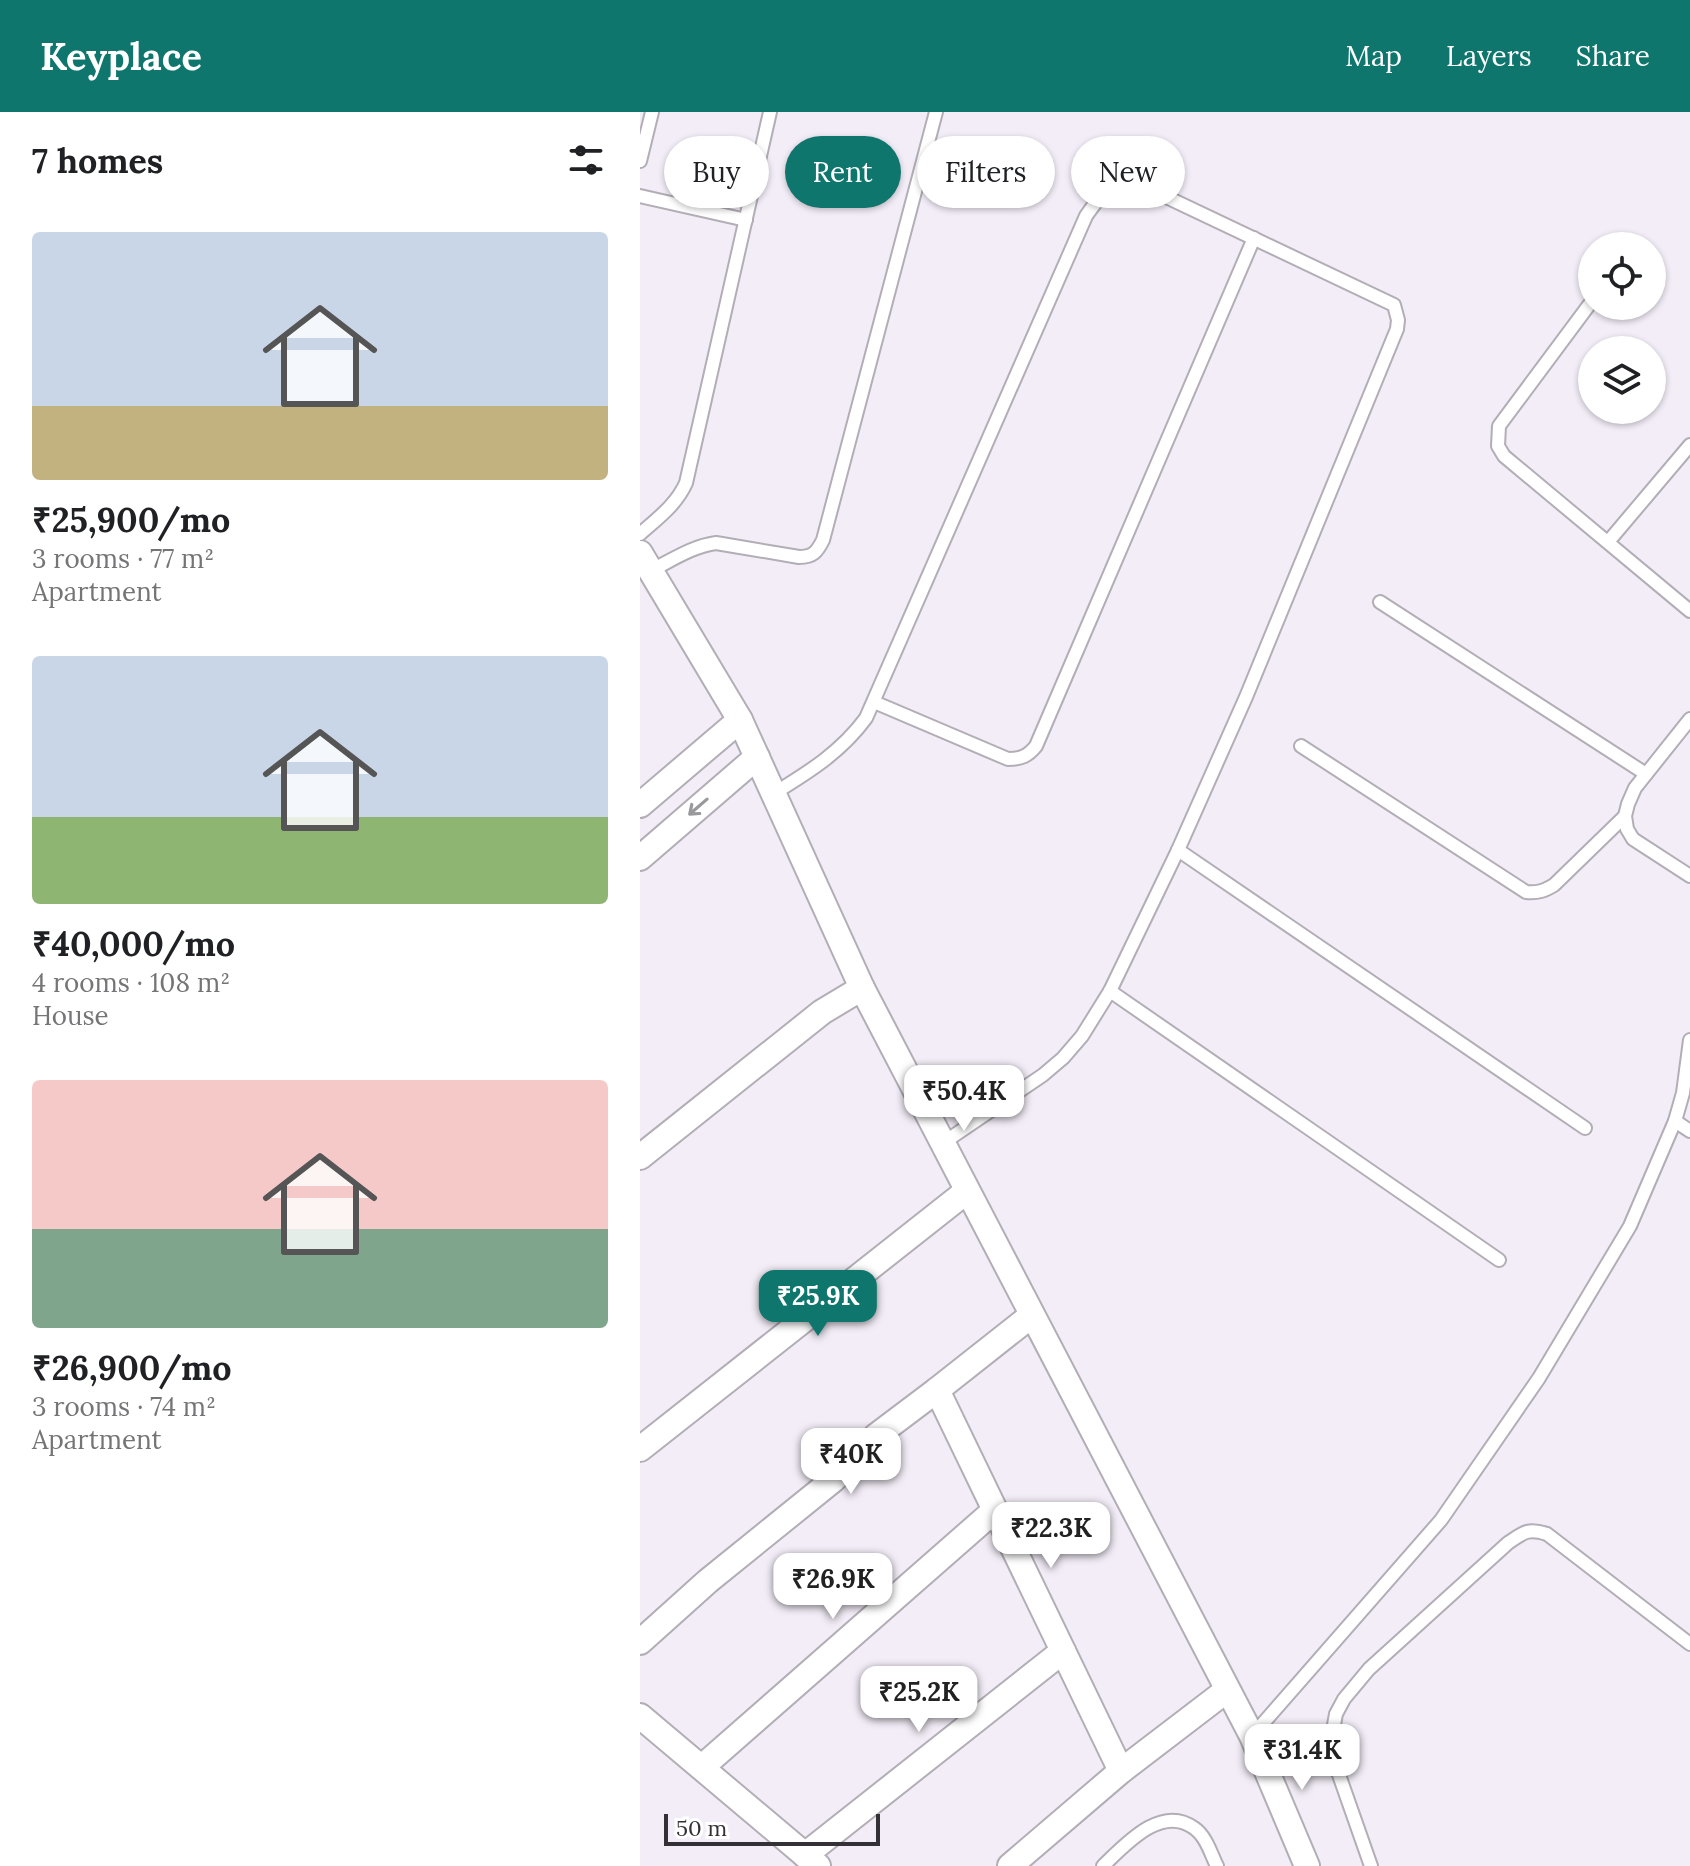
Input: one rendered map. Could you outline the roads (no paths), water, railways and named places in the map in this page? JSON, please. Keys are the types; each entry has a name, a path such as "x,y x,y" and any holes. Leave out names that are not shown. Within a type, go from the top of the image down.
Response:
{"street":[{"path":"646,562 740,720 862,988 1252,1736 1307,1866"},
{"path":"640,805 740,720"},
{"path":"640,858 757,757"},
{"path":"640,1157 822,1012 862,988"},
{"path":"640,1449 967,1191"},
{"path":"640,1642 708,1581 833,1480 876,1436 1032,1315"},
{"path":"937,1390 1121,1771"},
{"path":"702,1767 995,1510"},
{"path":"640,1716 811,1860 1063,1651"},
{"path":"1010,1866 1121,1771 1227,1690"}],"lane":[{"path":"640,161 652,112"},
{"path":"640,534 680,496 686,483 770,112"},
{"path":"646,562 716,543 799,557 809,557 817,551 823,540 936,112"},
{"path":"773,794 820,765 844,745 866,718 1086,216 1111,186 1139,184 1394,305 1397,329 1246,697 1178,850 1110,991 1082,1036 1063,1058 943,1143"},
{"path":"640,196 746,220"},
{"path":"874,702 1008,759 1019,759 1036,746 1254,238"},
{"path":"1578,320 1499,426 1498,446 1504,456 1690,611"},
{"path":"1608,542 1690,445"},
{"path":"1380,602 1646,774"},
{"path":"1690,719 1635,788 1625,816 1633,839 1690,876"},
{"path":"1301,746 1526,892 1536,893 1554,885 1625,816"},
{"path":"1178,850 1585,1128"},
{"path":"1110,991 1499,1260"},
{"path":"1252,1736 1441,1520 1539,1378 1630,1226 1686,1091 1690,1040"},
{"path":"1675,1121 1690,1131"},
{"path":"1371,1866 1338,1772 1333,1730 1336,1714 1344,1699 1369,1669 1508,1543 1524,1532 1535,1530 1547,1534 1690,1644"},
{"path":"1103,1866 1141,1831 1166,1822 1179,1822 1194,1828 1203,1837 1217,1866"}]}
